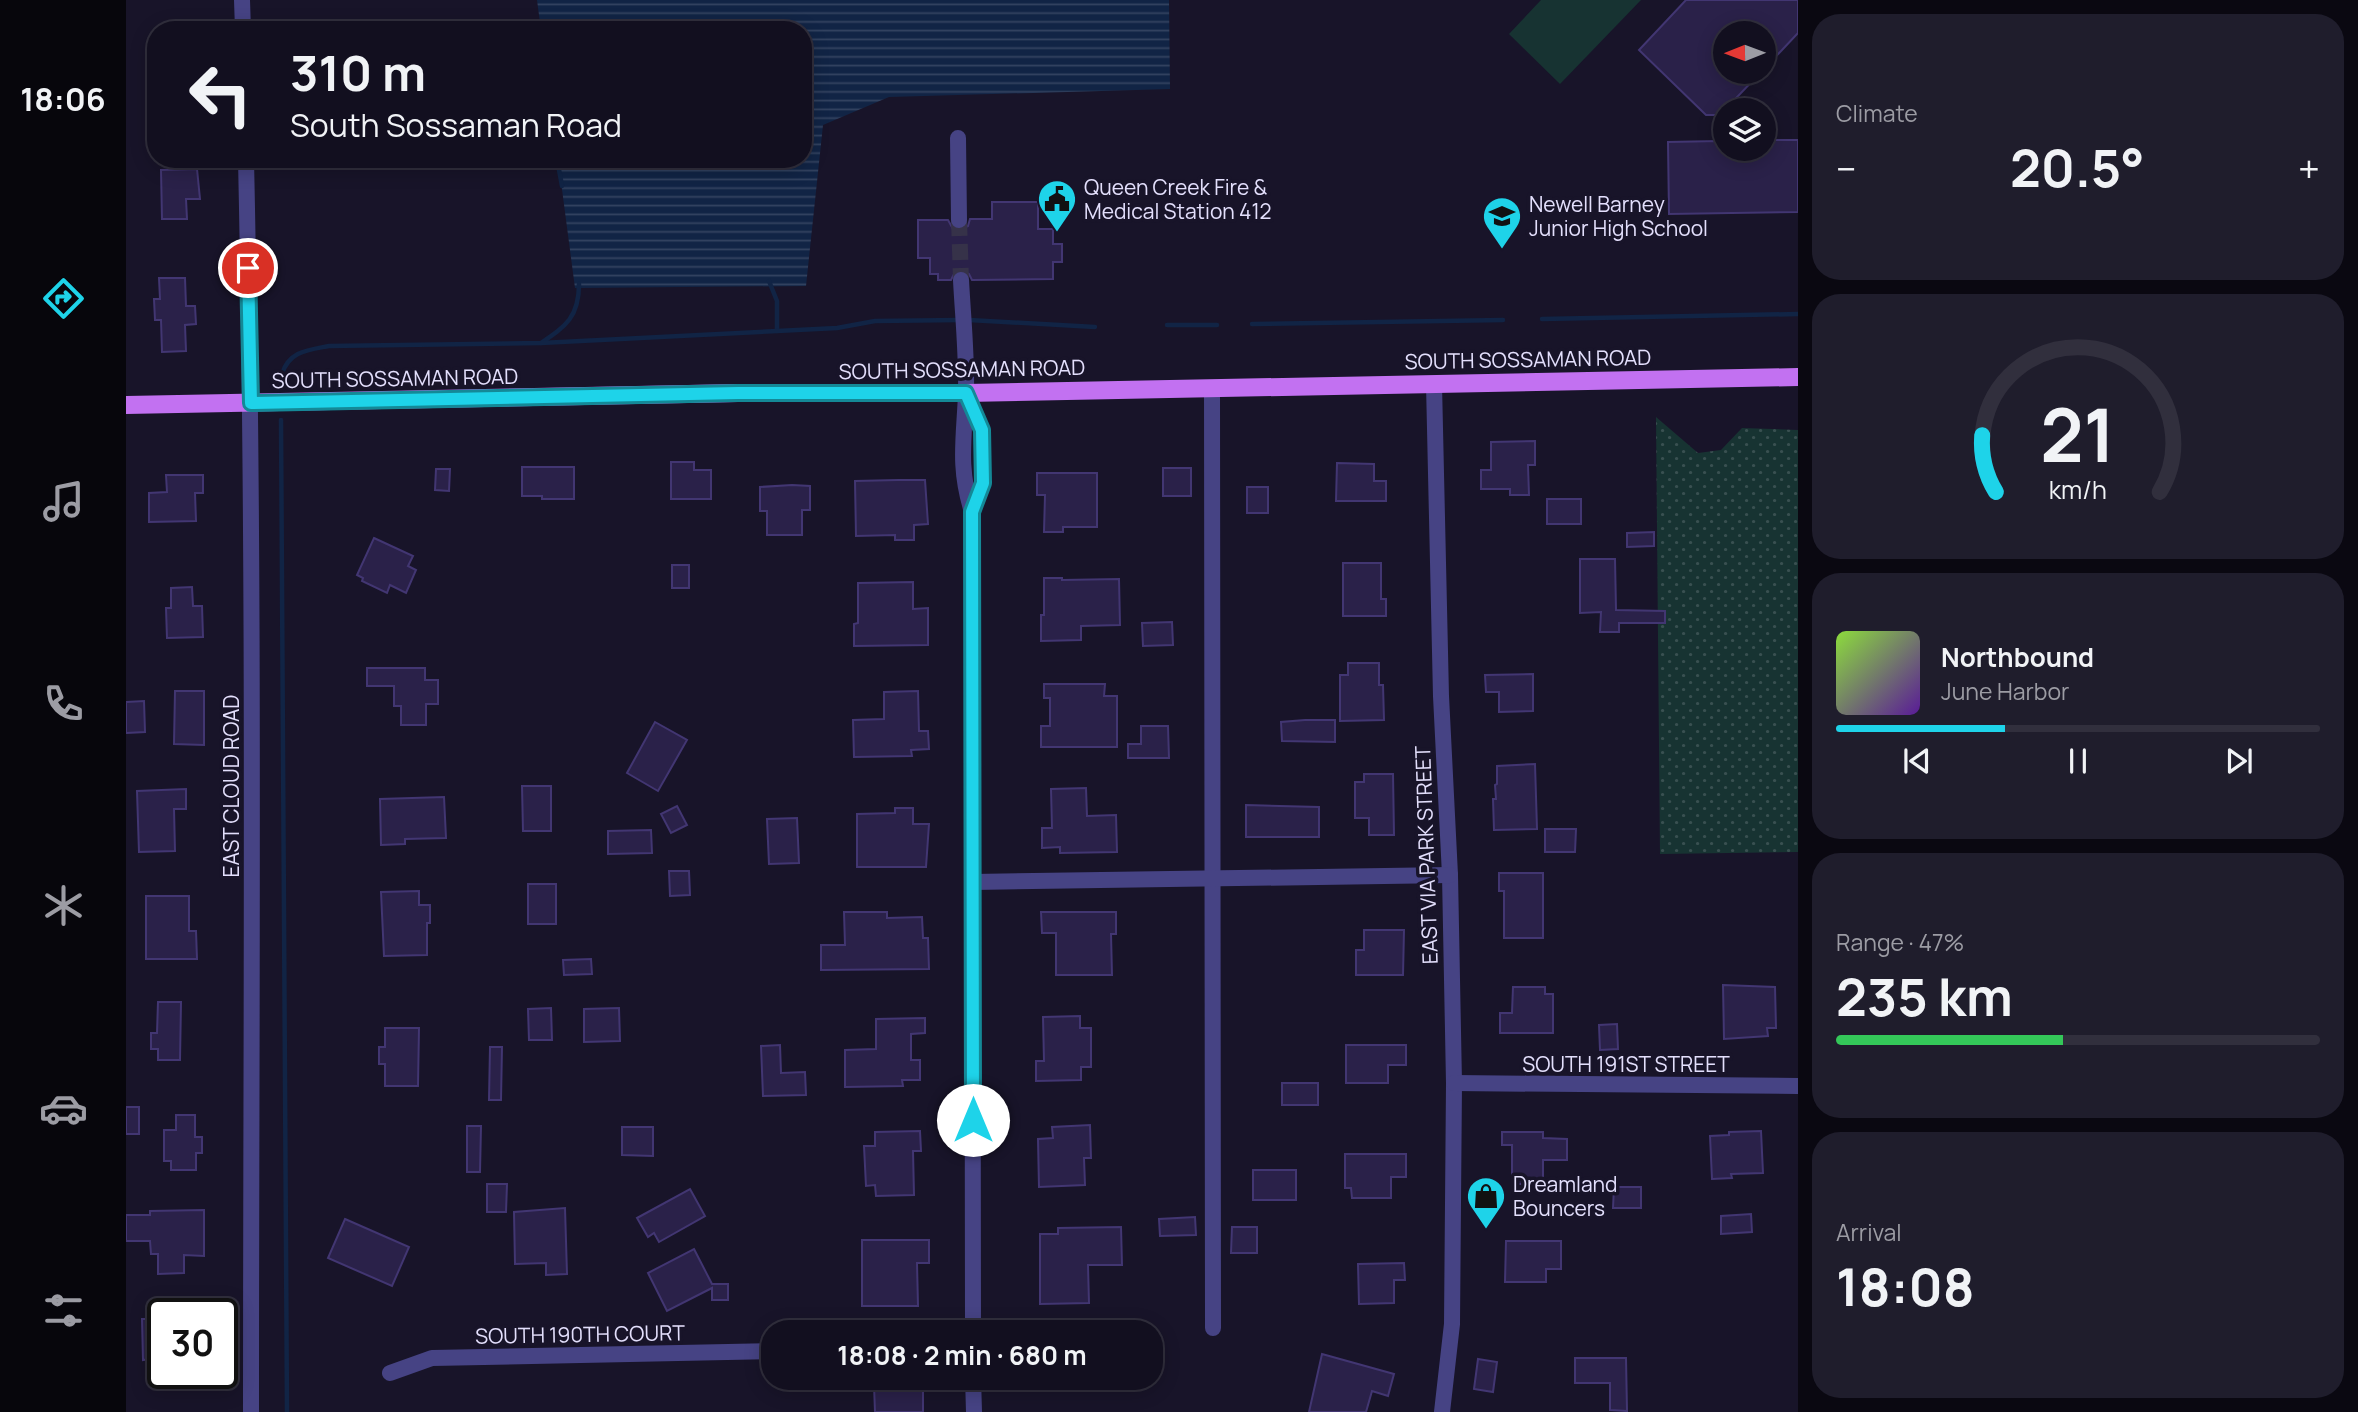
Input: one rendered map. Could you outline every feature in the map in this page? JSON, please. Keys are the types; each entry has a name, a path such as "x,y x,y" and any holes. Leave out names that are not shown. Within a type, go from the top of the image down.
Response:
{"main road":[{"name":"SOUTH SOSSAMAN ROAD","path":"126,405 1798,377"}],"street":[{"path":"242,0 243,21"},
{"path":"958,138 959,220"},
{"name":"EAST CLOUD ROAD","path":"246,168 251,403 251,1412"},
{"path":"961,280 966,393 982,430 983,483 972,512 973,1320"},
{"name":"EAST VIA PARK STREET","path":"1434,384 1454,1083 1452,1324 1442,1412"},
{"path":"1212,388 1213,1328"},
{"path":"972,882 1450,875"},
{"name":"SOUTH 191ST STREET","path":"1454,1083 1798,1086"},
{"name":"SOUTH 190TH COURT","path":"390,1373 432,1358 761,1352"},
{"path":"973,1390 974,1412"}],"green space":[{"path":"1541,0 1641,0 1560,84 1509,34"},
{"path":"1656,417 1698,453 1721,450 1742,428 1798,430 1798,852 1660,854"}],"water":[{"path":"537,0 1169,0 1170,89 889,97 823,125 806,286 575,288 559,168 812,168 812,21 540,21"}],"building":[{"path":"1686,0 1798,0 1798,33 1776,56 1776,21 1713,21 1713,84 1750,84 1736,98 1713,98 1713,115 1706,115 1639,50"},
{"path":"1776,140 1798,140 1798,212 1669,214 1668,142 1713,141 1713,161 1776,161"},
{"path":"197,169 200,199 186,199 187,219 162,219 161,170"},
{"path":"992,202 1038,202 1038,229 1053,229 1053,244 1062,244 1062,262 1053,262 1053,279 972,280 969,274 961,270 955,272 951,280 938,280 938,274 930,274 930,258 918,258 918,220 948,220 953,229 960,230 968,226 970,219 992,219"},
{"path":"159,278 185,278 186,306 195,306 196,324 185,325 186,351 162,352 161,320 155,320 154,299 160,299"},
{"path":"1535,441 1535,465 1528,465 1529,495 1510,495 1510,489 1481,489 1481,470 1491,470 1491,442"},
{"path":"671,462 694,462 694,470 711,470 711,499 671,499"},
{"path":"1337,463 1374,464 1374,481 1386,481 1386,501 1336,501"},
{"path":"522,467 574,467 574,499 522,496"},
{"path":"1163,468 1191,468 1191,496 1163,496"},
{"path":"436,469 450,469 449,491 435,490"},
{"path":"1037,473 1097,473 1097,527 1063,527 1063,532 1044,532 1045,495 1037,495"},
{"path":"166,475 203,475 203,493 195,493 196,521 149,522 149,493 167,492"},
{"path":"925,480 928,524 914,525 914,540 895,540 895,535 856,536 855,481"},
{"path":"810,486 810,510 802,510 802,535 767,535 767,511 760,511 760,487"},
{"path":"1247,487 1268,487 1268,513 1247,513"},
{"path":"1547,499 1581,499 1581,524 1547,524"},
{"path":"1654,532 1654,546 1627,547 1627,533"},
{"path":"374,538 413,556 408,566 416,570 406,593 390,585 387,593 362,581 363,578 357,575"},
{"path":"1580,559 1615,559 1616,610 1665,611 1665,623 1619,623 1619,632 1600,632 1601,612 1580,613"},
{"path":"1343,563 1381,563 1381,599 1386,599 1386,616 1343,616"},
{"path":"672,565 689,565 689,588 672,588"},
{"path":"1044,578 1119,579 1120,625 1081,626 1081,640 1041,641"},
{"path":"913,582 913,609 928,608 928,645 854,646 854,624 858,623 858,583"},
{"path":"192,587 193,606 202,606 203,637 167,638 166,608 171,608 171,588"},
{"path":"1172,622 1173,645 1143,646 1142,623"},
{"path":"1348,663 1379,663 1384,720 1340,721 1340,675 1348,675"},
{"path":"367,668 425,668 425,680 438,680 438,704 426,704 426,725 401,725 401,706 394,706 394,686 367,686"},
{"path":"1533,674 1533,711 1499,712 1499,692 1486,692 1485,675"},
{"path":"1044,684 1105,684 1104,696 1117,696 1117,747 1041,747 1041,726 1050,726 1050,698 1044,698"},
{"path":"175,691 204,691 204,745 174,744"},
{"path":"918,691 919,731 928,731 929,749 911,750 912,756 854,757 853,720 884,719 884,692"},
{"path":"144,701 145,732 126,733 126,702"},
{"path":"1335,720 1335,742 1282,741 1281,722"},
{"path":"655,722 687,740 658,791 627,773"},
{"path":"1141,726 1168,726 1169,758 1128,758 1128,744 1141,744"},
{"path":"1535,764 1537,829 1494,830 1493,799 1496,799 1497,766"},
{"path":"1364,774 1393,774 1394,835 1369,835 1369,818 1355,818 1355,782 1364,782"},
{"path":"522,786 551,786 551,831 523,831"},
{"path":"1086,788 1087,816 1116,815 1117,852 1060,853 1060,847 1042,848 1042,828 1052,828 1051,789"},
{"path":"186,789 186,809 174,809 175,851 139,852 137,791"},
{"path":"444,797 446,838 405,839 405,844 381,845 380,799"},
{"path":"1246,805 1319,807 1319,837 1246,837"},
{"path":"677,806 687,825 671,833 661,814"},
{"path":"895,808 913,808 913,824 929,824 926,867 857,867 857,814 895,813"},
{"path":"797,818 799,863 769,864 767,819"},
{"path":"1545,829 1576,829 1575,852 1545,852"},
{"path":"651,830 652,853 608,854 608,831"},
{"path":"669,871 689,871 690,895 670,896"},
{"path":"1499,873 1543,873 1543,938 1504,938 1504,891 1499,891"},
{"path":"528,884 556,884 556,924 528,924"},
{"path":"419,891 419,905 430,905 427,955 384,956 381,892"},
{"path":"146,896 189,896 189,931 196,931 197,959 146,959"},
{"path":"844,912 887,912 887,918 922,917 923,938 928,938 929,969 821,970 821,945 845,945"},
{"path":"1041,912 1116,912 1116,934 1111,934 1112,975 1056,975 1056,933 1042,933"},
{"path":"1364,930 1404,930 1403,975 1356,975 1356,950 1364,950"},
{"path":"591,959 592,974 564,975 563,960"},
{"path":"1723,985 1775,987 1776,1028 1767,1028 1768,1036 1724,1039"},
{"path":"1513,987 1545,987 1545,994 1553,994 1553,1033 1500,1033 1500,1013 1512,1013"},
{"path":"158,1002 181,1002 180,1060 158,1060 158,1049 151,1049 151,1033 157,1033"},
{"path":"551,1008 552,1040 529,1040 528,1009"},
{"path":"619,1008 620,1041 584,1042 584,1009"},
{"path":"1080,1016 1080,1028 1091,1028 1091,1067 1081,1067 1081,1080 1036,1081 1036,1061 1044,1061 1043,1017"},
{"path":"925,1018 925,1033 911,1034 911,1060 920,1060 920,1080 902,1080 903,1086 845,1087 845,1050 876,1049 876,1019"},
{"path":"1617,1024 1618,1049 1600,1050 1599,1025"},
{"path":"385,1028 419,1028 418,1086 385,1086 385,1064 379,1064 379,1047 385,1047"},
{"path":"780,1045 781,1073 805,1072 806,1095 763,1096 761,1046"},
{"path":"1346,1045 1406,1045 1406,1065 1388,1065 1388,1083 1346,1083"},
{"path":"490,1047 502,1047 501,1100 489,1100"},
{"path":"1282,1083 1318,1083 1318,1105 1282,1105"},
{"path":"126,1107 139,1107 139,1134 126,1134"},
{"path":"176,1115 195,1115 195,1137 202,1137 202,1153 196,1153 196,1170 171,1170 171,1161 164,1161 164,1130 176,1130"},
{"path":"1090,1125 1091,1158 1084,1158 1085,1185 1039,1187 1038,1139 1053,1138 1052,1127"},
{"path":"467,1126 481,1126 480,1172 467,1172"},
{"path":"622,1127 653,1127 653,1156 622,1155"},
{"path":"920,1131 921,1151 913,1151 914,1195 876,1196 875,1185 866,1186 864,1146 875,1146 875,1132"},
{"path":"1761,1131 1763,1173 1731,1174 1732,1178 1712,1179 1710,1136 1729,1135 1729,1132"},
{"path":"1502,1132 1543,1132 1543,1138 1567,1139 1567,1160 1543,1160 1543,1184 1512,1184 1512,1145 1502,1145"},
{"path":"1345,1154 1406,1154 1406,1177 1391,1177 1391,1198 1352,1198 1351,1188 1345,1188"},
{"path":"1253,1170 1296,1170 1296,1200 1253,1200"},
{"path":"487,1184 507,1184 506,1212 487,1212"},
{"path":"1614,1187 1641,1187 1641,1208 1613,1208"},
{"path":"690,1189 705,1216 659,1242 654,1233 648,1237 637,1218"},
{"path":"565,1208 567,1274 546,1275 546,1263 515,1264 514,1212"},
{"path":"204,1210 204,1256 184,1255 184,1273 158,1274 158,1254 151,1254 150,1241 126,1241 126,1215 150,1215 150,1211"},
{"path":"1751,1214 1752,1232 1721,1234 1721,1216"},
{"path":"1195,1217 1196,1235 1160,1236 1159,1219"},
{"path":"345,1219 409,1247 392,1286 328,1258"},
{"path":"1121,1227 1122,1265 1088,1265 1089,1303 1040,1304 1040,1234 1058,1234 1058,1228"},
{"path":"1232,1227 1257,1227 1257,1253 1231,1253"},
{"path":"862,1240 929,1240 929,1263 917,1263 918,1306 862,1306"},
{"path":"1506,1241 1561,1241 1561,1269 1546,1269 1546,1282 1505,1282"},
{"path":"694,1249 712,1284 728,1284 728,1300 712,1300 712,1288 667,1311 648,1273"},
{"path":"1404,1263 1405,1280 1394,1280 1394,1303 1359,1304 1358,1264"},
{"path":"142,1319 147,1319 147,1359 143,1360"},
{"path":"1322,1354 1394,1374 1388,1396 1372,1391 1366,1412 1309,1412"},
{"path":"1575,1358 1626,1358 1627,1411 1610,1410 1610,1383 1575,1383"},
{"path":"1478,1359 1497,1362 1493,1392 1474,1389"},
{"path":"874,1390 923,1390 923,1412 875,1412"}],"waterway":[{"path":"559,168 562,186"},
{"path":"769,281 777,301 777,331"},
{"path":"541,343 564,326 574,313 579,284"},
{"path":"1542,319 1798,314"},
{"path":"282,374 294,356 329,346 541,343 837,328 875,321 960,320"},
{"path":"969,320 1095,327"},
{"path":"1252,324 1503,320"},
{"path":"1167,325 1217,325"},
{"path":"281,420 287,1412"}],"tunnel":[{"path":"959,220 961,280"}],"place":[{"name":"Queen Creek Fire & Medical Station 412","path":"1057,233"},
{"name":"Newell Barney Junior High School","path":"1502,250"},
{"name":"Dreamland Bouncers","path":"1486,1230"}],"route":[{"path":"248,268 251,403 738,393 966,393 982,430 983,483 972,512 973,1120"}]}
